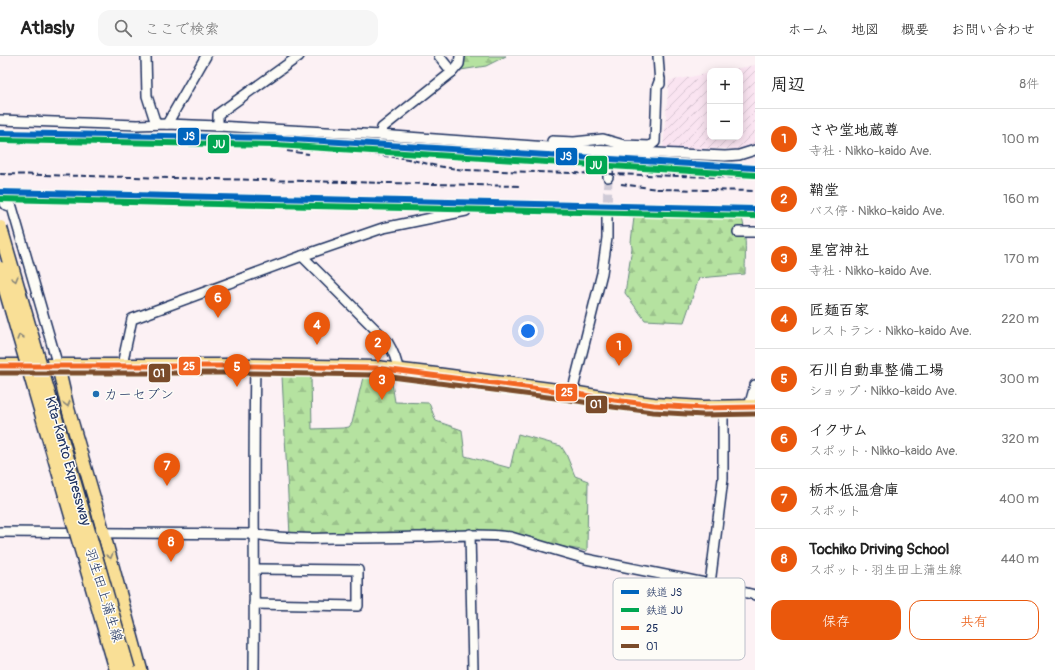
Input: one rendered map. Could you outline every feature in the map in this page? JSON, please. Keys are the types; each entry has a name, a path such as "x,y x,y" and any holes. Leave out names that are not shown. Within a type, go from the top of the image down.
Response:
{"highway":[{"name":"Kita-Kanto Expressway","path":"0,228 128,670"},
{"name":"Kita-Kanto Expressway","path":"0,269 117,670"},
{"path":"0,366 122,365 376,368 654,405 723,408 752,407"}],"main road":[{"name":"羽生田上蒲生線","path":"27,366 70,533 110,670"},
{"name":"羽生田上蒲生線","path":"58,366 67,405 141,670"}],"street":[{"path":"146,56 147,96 156,124"},
{"path":"167,124 206,56"},
{"path":"218,126 218,114 299,56"},
{"path":"439,56 452,72"},
{"path":"380,135 382,128 452,72 459,64 460,56"},
{"path":"658,56 661,94 658,153"},
{"path":"477,142 497,139 574,142 603,139 624,145 650,146 655,142 657,87 660,79"},
{"path":"0,120 138,125 167,124 218,126 380,135 608,151 726,156 739,155 755,150"},
{"path":"608,151 608,177"},
{"path":"4,204 12,207 58,366"},
{"path":"122,365 132,319 302,256 384,228 466,211"},
{"path":"572,393 602,273 607,238 607,214"},
{"path":"738,232 755,232"},
{"path":"302,256 387,341 397,361 398,370"},
{"path":"254,670 255,366"},
{"path":"752,407 755,386"},
{"path":"711,578 723,479 723,408"},
{"path":"0,532 255,534 271,538 293,539 408,537 470,534 511,537 586,559 680,578"},
{"path":"470,534 473,670"},
{"path":"254,604 358,606 358,570 255,569"},
{"path":"745,593 755,595"}],"shaded area":[{"path":"755,65 755,144 738,149 663,148 669,81 707,74 707,140 743,140 743,68 740,68"}],"green space":[{"path":"457,56 506,56 486,66 448,72"},
{"path":"726,208 738,212 741,216 745,232 745,274 699,278 684,322 645,320 625,293 632,248 631,242 635,209"},
{"path":"364,373 391,377 395,402 429,403 436,421 462,430 465,456 510,468 518,434 561,446 575,476 588,481 587,551 553,545 510,532 436,530 396,534 290,536 282,376 311,375 312,429 343,428 349,427 352,423"}],"tunnel":[{"path":"607,214 608,177"}],"railway":[{"path":"243,142 279,142"},
{"path":"287,151 309,154"},
{"path":"320,151 353,152 410,159"},
{"path":"404,158 437,166 464,170 755,178"},
{"path":"0,174 519,186"},
{"path":"621,184 657,189 755,191"}],"rail line":[{"name":"JS","path":"0,133 276,138 755,168"},
{"name":"JU","path":"0,140 276,145 755,175"},
{"name":"JS","path":"0,192 755,209"},
{"name":"JU","path":"0,199 755,216"}],"transit line":[{"name":"25","path":"0,366 255,366 376,368 654,405 703,408 755,407"},
{"name":"01","path":"0,373 255,373 376,375 653,412 703,415 755,414"}],"place":[{"name":"イクサム","path":"218,318"},
{"name":"匠麺百家","path":"317,345"},
{"name":"鞘堂","path":"378,363"},
{"name":"さや堂地蔵尊","path":"619,366"},
{"name":"石川自動車整備工場","path":"237,387"},
{"name":"カーセブン","path":"96,394"},
{"name":"星宮神社","path":"382,400"},
{"name":"栃木低温倉庫","path":"167,486"},
{"name":"Tochiko Driving School","path":"171,562"}]}
